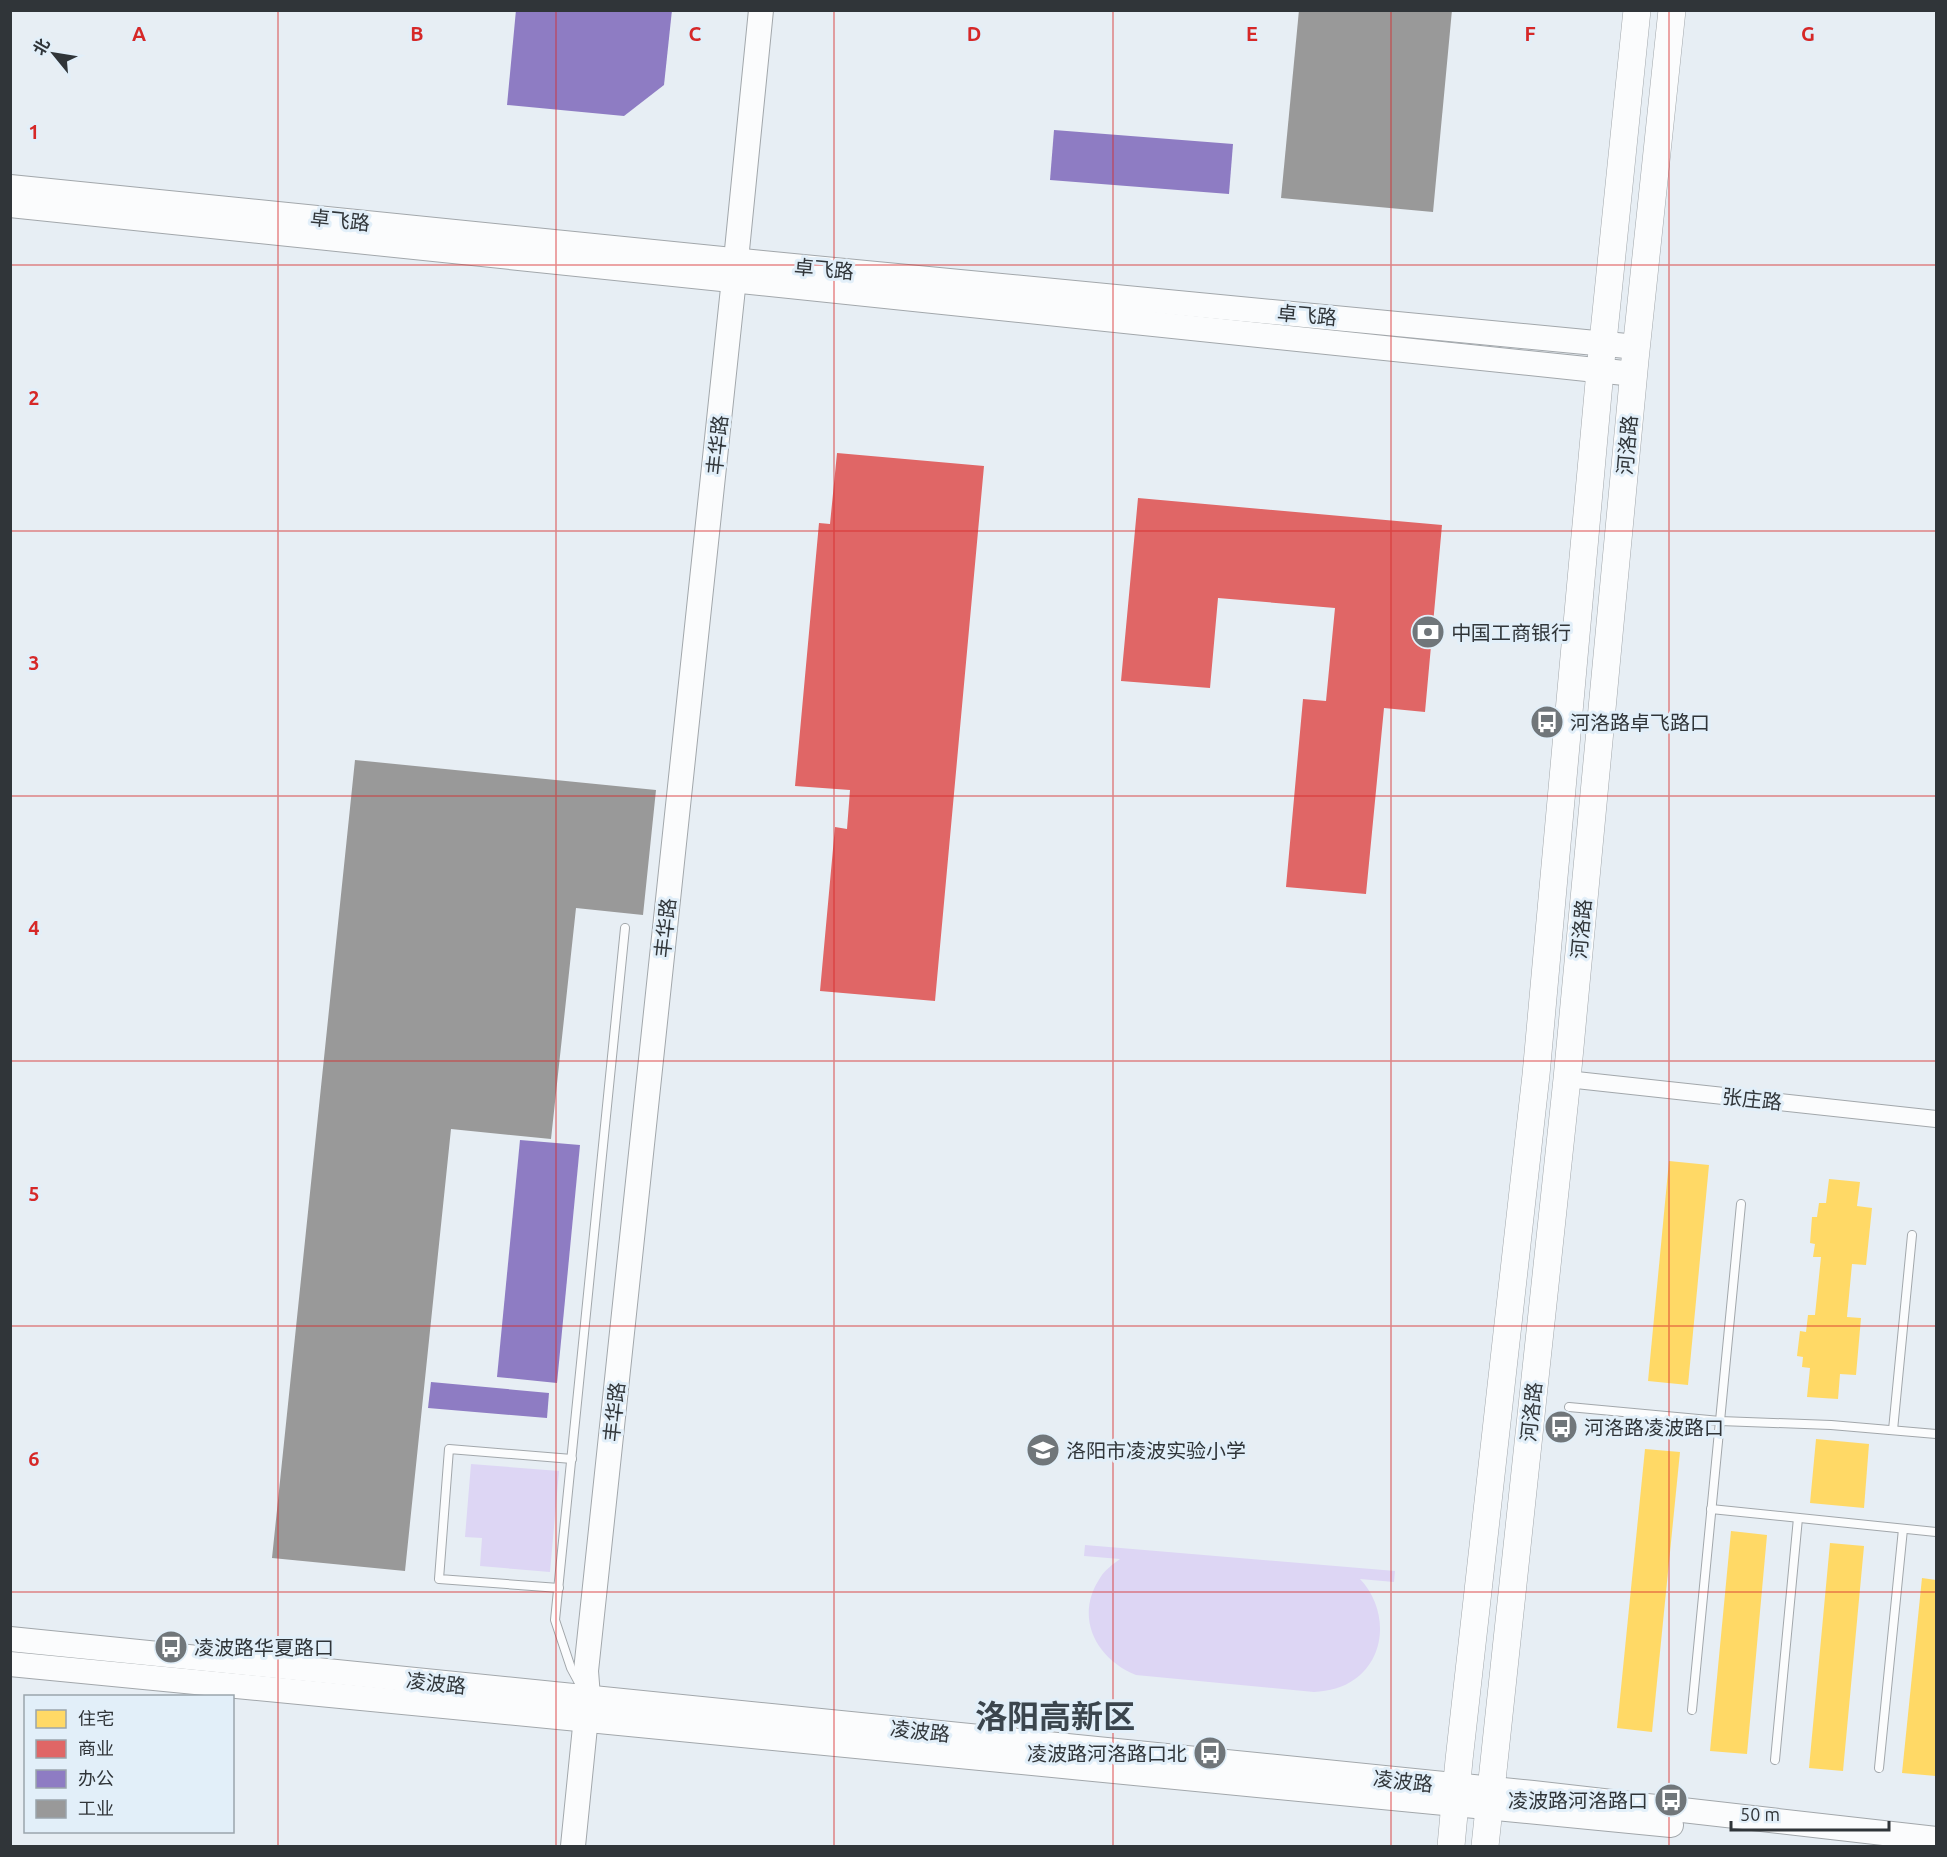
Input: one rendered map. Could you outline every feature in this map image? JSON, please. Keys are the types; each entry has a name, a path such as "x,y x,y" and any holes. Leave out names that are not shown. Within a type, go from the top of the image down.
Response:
{"main road":[{"name":"河洛路","path":"1451,1846 1536,1076 1600,371 1637,10"},
{"name":"河洛路","path":"1485,1846 1567,1079 1634,374 1672,10"}],"street":[{"name":"丰华路","path":"573,1846 605,1649 742,271 761,10"},
{"name":"丰华路","path":"742,271 775,10"},
{"name":"卓飞路","path":"10,187 1634,374"},
{"name":"卓飞路","path":"10,205 742,271 1637,346"},
{"name":"张庄路","path":"1567,1079 1936,1119"},
{"name":"凌波路","path":"10,1640 570,1696 594,1708"},
{"name":"凌波路","path":"10,1664 297,1693 594,1708 1456,1795 1936,1839"},
{"name":"丰华路","path":"587,1846 594,1708"},
{"name":"凌波路","path":"1490,1798 1884,1846"}],"lane":[{"path":"594,1708 571,1668 555,1620 625,928"},
{"path":"1692,1710 1741,1204"},
{"path":"1893,1430 1912,1235"},
{"path":"1569,1407 1720,1421 1831,1425 1936,1434"},
{"path":"559,1588 439,1579 449,1449 572,1459"},
{"path":"1711,1509 1936,1532"},
{"path":"1775,1760 1798,1518"},
{"path":"1880,1768 1903,1529"}],"shaded area":[{"path":"471,1464 559,1471 550,1572 480,1566 482,1538 465,1537"},
{"path":"1085,1545 1395,1571 1394,1582 1360,1579 1369,1590 1379,1617 1378,1644 1374,1657 1366,1669 1341,1687 1314,1692 1136,1675 1110,1659 1100,1648 1089,1622 1092,1593 1102,1575 1120,1559 1084,1556"}],"building: 住宅":[{"path":"1669,1161 1709,1165 1688,1385 1648,1381"},
{"path":"1829,1179 1860,1182 1857,1206 1872,1208 1866,1265 1852,1264 1847,1317 1861,1318 1856,1375 1840,1374 1838,1399 1807,1397 1810,1368 1802,1367 1803,1357 1797,1356 1800,1331 1806,1332 1808,1315 1815,1315 1821,1257 1813,1257 1815,1244 1810,1243 1812,1217 1817,1217 1819,1203 1826,1203"},
{"path":"1816,1439 1869,1444 1864,1508 1810,1503"},
{"path":"1645,1449 1680,1452 1652,1732 1617,1728"},
{"path":"1731,1531 1767,1535 1747,1754 1710,1751"},
{"path":"1830,1543 1864,1546 1843,1771 1809,1768"},
{"path":"1922,1578 1936,1580 1936,1776 1902,1773"}],"building: 商业":[{"path":"837,453 984,466 935,1001 820,991 835,827 847,829 850,790 795,786 819,523 830,524"},
{"path":"1138,498 1442,525 1425,712 1384,708 1366,894 1286,887 1303,699 1326,701 1335,608 1218,598 1210,688 1121,681"}],"building: 办公":[{"path":"516,10 672,10 664,85 624,116 507,105"},
{"path":"1054,130 1233,144 1229,194 1050,180"},
{"path":"520,1140 580,1145 557,1383 497,1377"},
{"path":"431,1382 549,1393 547,1418 428,1408"}],"building: 工业":[{"path":"1299,10 1452,10 1433,212 1281,198"},
{"path":"355,760 656,790 643,915 576,908 551,1139 451,1129 405,1571 272,1558"}],"place":[{"name":"中国工商银行","path":"1428,632"},
{"name":"河洛路卓飞路口","path":"1547,722"},
{"name":"河洛路凌波路口","path":"1561,1427"},
{"name":"洛阳市凌波实验小学","path":"1043,1450"},
{"name":"凌波路华夏路口","path":"171,1647"},
{"name":"凌波路河洛路口北","path":"1210,1753"},
{"name":"凌波路河洛路口","path":"1671,1800"}],"district":[{"name":"洛阳高新区","path":"1055,1716"}]}
